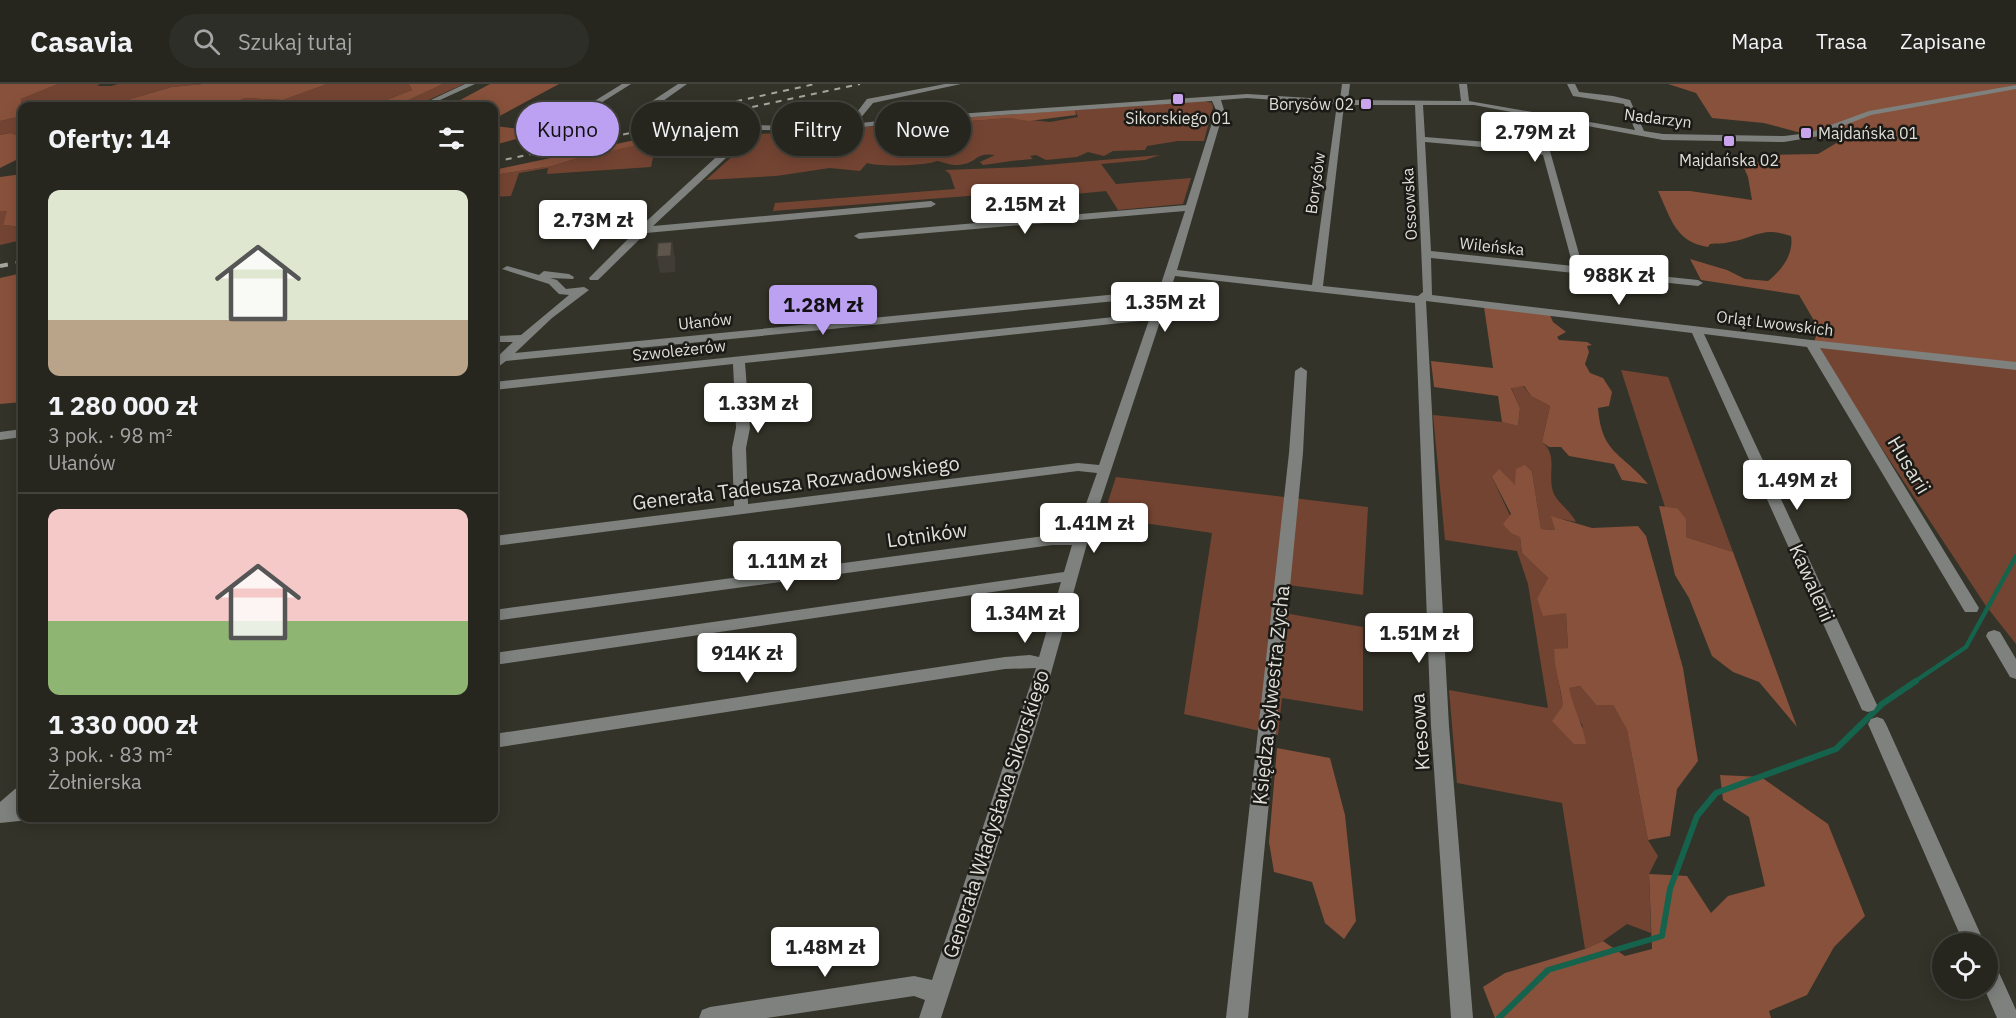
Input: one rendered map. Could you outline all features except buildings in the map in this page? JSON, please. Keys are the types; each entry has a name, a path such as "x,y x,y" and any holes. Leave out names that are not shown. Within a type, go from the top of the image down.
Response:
{"street":[{"path":"431,102 471,84"},
{"path":"597,102 627,84"},
{"path":"656,102 683,84"},
{"path":"863,110 870,101 957,84"},
{"name":"Borysów","path":"1317,287 1346,84"},
{"path":"1463,84 1465,103"},
{"path":"1571,84 1576,94 1613,98 1626,102 1641,133"},
{"name":"Nadarzyn","path":"863,125 914,119 1247,96 1342,102 1465,103 1584,121 1641,133 1684,138 1784,139 1811,135 1869,113 2016,87"},
{"name":"Generała Władysława Sikorskiego","path":"930,1018 1029,720 1081,540 1171,272 1188,208 1220,110 1214,98"},
{"name":"Ossowska","path":"1419,103 1428,293 1422,298"},
{"name":"Nadarzyn","path":"642,230 754,127 772,128"},
{"path":"1421,139 1527,148 1547,153 1579,271"},
{"path":"548,316 560,288 620,251 642,230 931,204"},
{"path":"859,236 1188,208"},
{"name":"Wileńska","path":"1426,254 1698,283"},
{"path":"498,268 582,276 596,282 548,316 498,362"},
{"path":"507,269 560,288 581,291"},
{"name":"Orląt Lwowskich","path":"1171,272 1422,298 2016,366"},
{"name":"Ułanów","path":"498,362 1152,293 1162,294"},
{"name":"Kresowa","path":"1422,298 1440,726 1462,1018"},
{"name":"Szwoleżerów","path":"498,386 1155,316"},
{"name":"Kawalerii","path":"1697,331 1868,705"},
{"path":"498,339 524,338"},
{"name":"Husarii","path":"1811,344 1971,608"},
{"path":"739,360 743,428 739,448 741,509"},
{"name":"Księdza Sylwestra Zycha","path":"1237,1018 1296,453 1301,371"},
{"path":"0,436 18,434"},
{"name":"Generała Tadeusza Rozwadowskiego","path":"498,540 1078,467 1104,470"},
{"name":"Lotników","path":"498,614 1028,543 1070,538 1081,540"},
{"path":"498,658 1070,576"},
{"path":"1994,636 2016,673"},
{"path":"498,740 1005,663 1030,661 1045,664"},
{"path":"1877,724 1970,933"},
{"path":"0,815 18,798"},
{"path":"0,815 18,814"},
{"path":"710,1018 914,986 939,993"},
{"path":"1998,995 2008,1018"}],"shaded area":[{"path":"0,84 58,84 21,99 21,102 18,102 18,117 0,121"},
{"path":"58,84 111,86 118,84 203,84 172,87 120,102 21,102 21,99"},
{"path":"203,84 327,84 283,100 245,98 236,102 120,102 172,87"},
{"path":"327,84 409,84 412,90 381,102 236,102 245,98 283,100"},
{"path":"409,84 443,84 405,102 381,102 412,90"},
{"path":"443,84 464,84 424,102 405,102"},
{"path":"490,84 559,84 526,102 516,102 516,107 498,117 498,102 456,102"},
{"path":"1668,84 2016,84 2016,363 1813,344 1819,329 1799,295 1701,280 1690,259 1727,270 1745,279 1768,281 1786,261 1791,249 1791,236 1766,232 1728,243 1710,244 1708,247 1697,244 1681,234 1658,191 1690,191 1752,200 1748,177 1741,161 1768,163 1772,155 1818,154 1845,138 1820,138 1764,123 1712,118 1696,93"},
{"path":"1204,101 1212,103 1213,107 1204,141 1178,141 1147,146 1145,150 1113,151 1104,156 1088,152 1077,157 1046,160 1036,155 1030,156 1033,159 983,165 980,162 995,155 989,154 960,165 937,161 902,165 867,163 860,171 830,168 776,176 706,180 733,156 760,156 760,134 772,133 772,156 863,156 863,129 875,126 875,156 971,156 971,121 1010,118 1050,122 1078,117 1075,110"},
{"path":"1075,110 1076,115 1029,121 1010,118 971,121 971,117"},
{"path":"18,117 18,136 11,133 0,135 0,121"},
{"path":"498,126 516,129 516,139 498,144"},
{"path":"11,133 18,136 18,159 0,168 0,135"},
{"path":"631,141 631,146 619,149 619,143"},
{"path":"631,145 631,156 653,156 651,167 547,174 548,168 519,173 511,196 498,197 498,174 552,166 586,156 619,156 619,148"},
{"path":"1160,155 1145,160 1101,164 1116,184 1191,178 1183,204 1118,210 1106,191 985,203 981,195 773,211 775,203 955,189 950,174 945,170 1023,167"},
{"path":"560,156 587,156 552,166 498,174 498,169"},
{"path":"18,175 18,227 3,225 7,211 0,211 0,177"},
{"path":"0,211 8,211 3,225 18,227 18,241 0,245"},
{"path":"18,274 18,402 0,404 0,278"},
{"path":"1484,307 1550,315 1553,322 1566,332 1557,337 1559,340 1587,342 1592,345 1587,346 1589,352 1585,364 1590,373 1603,378 1612,392 1609,406 1598,408 1604,435 1615,452 1648,484 1622,480 1614,464 1569,456 1561,447 1549,447 1542,442 1550,406 1531,396 1524,386 1511,388 1520,408 1518,426 1502,422 1498,396 1434,387 1431,361 1493,368"},
{"path":"1813,344 2016,363 2016,644 1986,606"},
{"path":"1621,370 1668,377 1733,552 1686,537 1677,508 1665,507"},
{"path":"1523,386 1531,396 1550,406 1542,442 1550,454 1552,489 1576,522 1552,517 1555,530 1541,529 1532,472 1516,485 1492,477 1520,537 1522,553 1548,578 1537,598 1566,613 1568,648 1554,650 1564,707 1584,728 1573,710 1568,688 1580,686 1596,705 1613,705 1627,730 1648,840 1658,856 1649,874 1651,933 1627,924 1603,941 1585,949 1562,803 1457,783 1449,690 1548,708 1528,584 1517,551 1445,540 1433,415 1502,422 1518,426 1520,408 1511,387"},
{"path":"1525,465 1532,472 1541,529 1555,530 1551,516 1592,528 1638,526 1646,536 1683,668 1698,761 1677,789 1670,836 1648,840 1627,730 1613,705 1596,705 1580,686 1569,688 1586,744 1574,744 1552,721 1563,706 1554,649 1568,648 1566,613 1543,616 1537,598 1548,578 1522,553 1520,537 1511,533 1503,524 1511,514 1492,477 1499,469 1515,485 1516,469"},
{"path":"1116,477 1368,507 1363,595 1288,585 1290,614 1363,627 1363,711 1282,698 1278,735 1184,714 1212,533 1103,517"},
{"path":"1659,506 1677,508 1686,519 1686,537 1733,552 1797,727 1759,682 1733,672 1712,656 1689,598 1675,575"},
{"path":"1277,748 1330,758 1345,815 1356,921 1344,939 1325,923 1312,882 1274,872 1269,842"},
{"path":"1720,775 1761,777 1828,824 1865,916 1834,947 1807,995 1769,1011 1771,1018 1495,1018 1483,987 1505,973 1585,949 1603,941 1625,956 1652,949 1649,874 1687,876 1711,913 1728,896 1765,886 1749,817 1723,800"}],"waterway":[{"path":"1914,682 1966,647 2016,556"},
{"path":"1499,1018 1548,970 1662,936 1670,889 1697,816 1716,793 1836,749 1882,704 1916,681"}],"railway":[{"path":"733,102 815,84"},
{"path":"498,161 860,84"},
{"path":"0,266 18,263"}],"place":[{"name":"Sikorskiego 01","path":"1178,99"},
{"name":"Borysów 02","path":"1366,104"},
{"name":"Majdańska 01","path":"1806,133"},
{"name":"Majdańska 02","path":"1729,141"}]}
